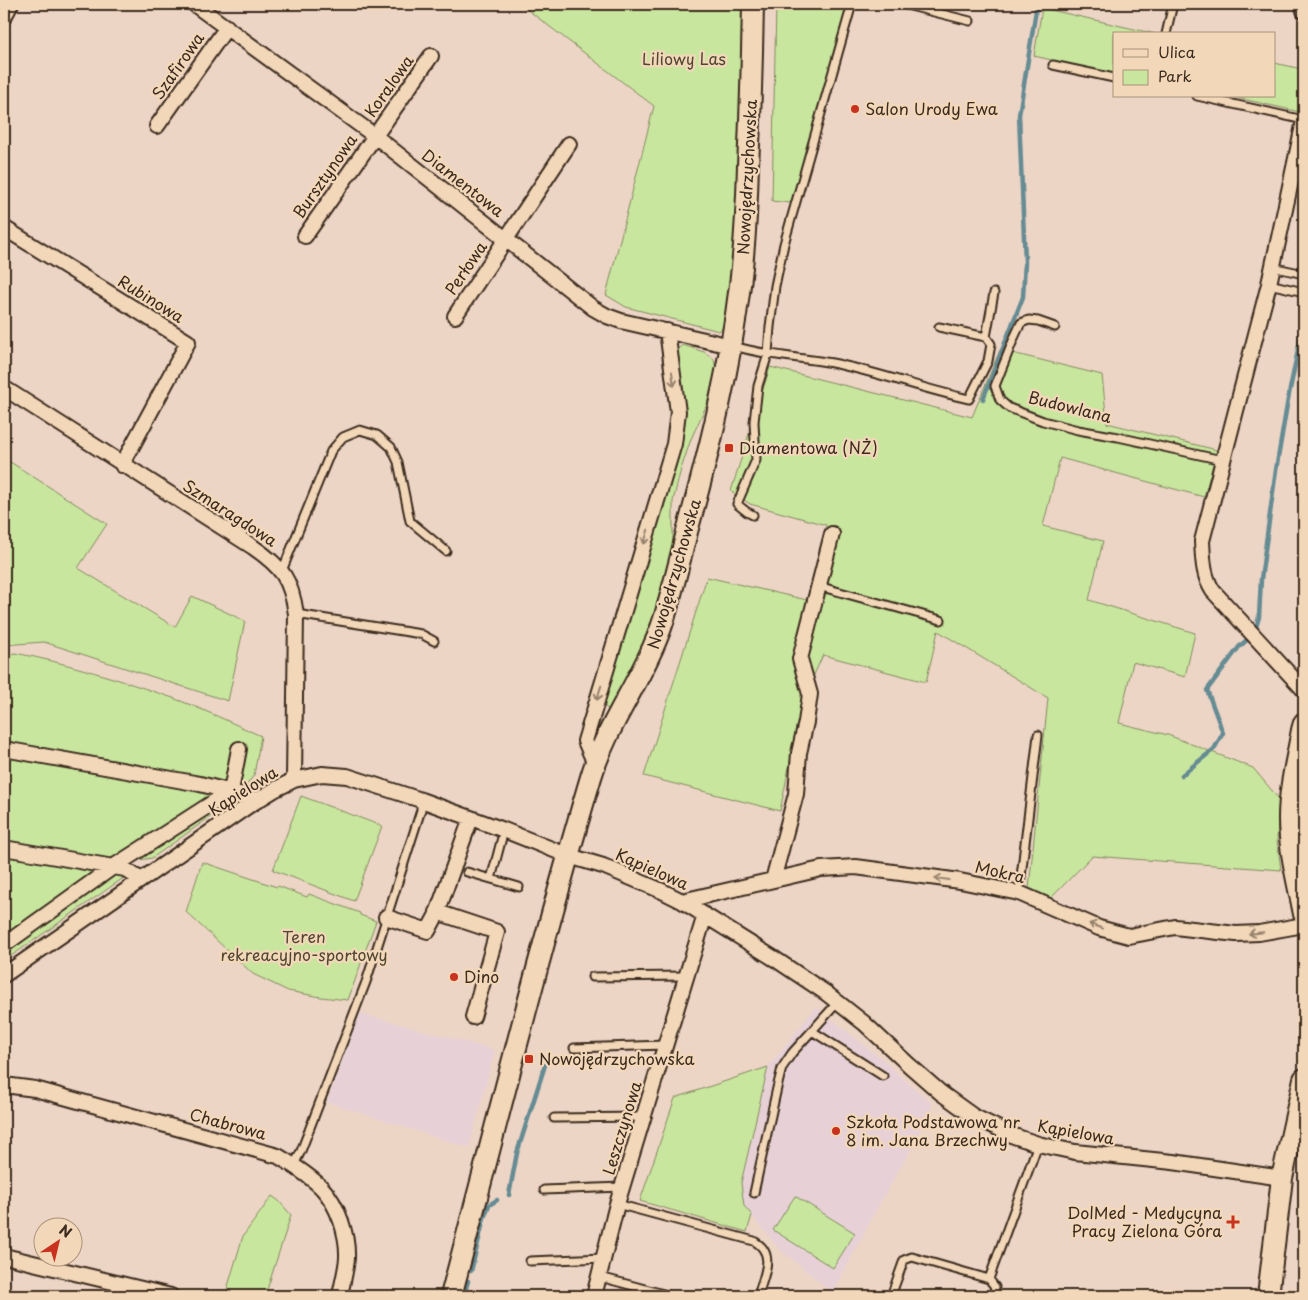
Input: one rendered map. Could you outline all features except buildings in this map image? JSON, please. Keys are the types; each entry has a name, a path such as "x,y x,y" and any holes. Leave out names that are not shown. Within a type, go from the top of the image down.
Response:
{"street":[{"path":"4,17 11,4"},
{"name":"Diamentowa","path":"194,4 374,136 593,308 606,316 620,321 731,346"},
{"name":"Nowojędrzychowska","path":"451,1296 553,911 595,764 609,731 652,651 662,623 702,478 731,346 740,284 746,214 752,88 753,4"},
{"path":"1303,4 1304,11"},
{"name":"Szafirowa","path":"157,126 226,27"},
{"name":"Koralowa","path":"374,136 431,56"},
{"path":"1304,120 1269,284 1202,541 1204,568 1208,583 1304,690"},
{"name":"Bursztynowa","path":"305,236 374,136"},
{"name":"Perłowa","path":"454,316 569,144"},
{"name":"Rubinowa","path":"4,228 188,342 122,464"},
{"path":"595,764 585,741 674,444 678,412 667,331"},
{"name":"Szmaragdowa","path":"4,388 254,547 268,557 282,571 293,596 296,614 294,780"},
{"path":"773,880 796,794 799,753 810,694 800,659 832,534"},
{"path":"1304,723 1298,779 1288,817 1289,837 1304,914"},
{"path":"4,749 200,784 231,791 257,800"},
{"path":"4,944 113,867 231,791 239,750"},
{"name":"Kąpielowa","path":"4,975 257,800 294,780 322,774 347,776 472,818 569,856 604,866 682,901 775,959 838,1002 864,1023 908,1065 972,1116 1014,1136 1038,1144 1075,1152 1173,1162 1282,1178"},
{"path":"386,918 428,931 472,818"},
{"path":"4,848 124,869 141,880"},
{"name":"Mokra","path":"682,901 826,869 856,867 960,881 1019,893 1099,928 1129,936 1174,927 1236,934 1259,933 1304,925"},
{"path":"437,912 497,932 473,1017"},
{"name":"Leszczynowa","path":"594,1296 618,1204 705,914"},
{"path":"1268,1296 1282,1178 1304,1079"},
{"name":"Chabrowa","path":"4,1085 35,1089 269,1153 294,1165 322,1188 338,1212 345,1236 347,1259 340,1296"},
{"path":"4,1256 171,1296"}],"lane":[{"path":"754,515 737,504 756,460 754,422 758,386 768,354 775,286 784,244 852,4"},
{"path":"902,4 970,21"},
{"path":"1166,32 1173,4"},
{"path":"1053,65 1113,78"},
{"path":"1206,98 1304,120"},
{"path":"1272,266 1304,274"},
{"path":"1269,284 1304,292"},
{"path":"986,337 994,293"},
{"name":"Budowlana","path":"1056,328 1038,321 1028,320 1021,323 995,386 1000,400 1008,408 1043,421 1078,430 1222,460"},
{"path":"731,346 768,354 832,363 968,400 988,361 991,344 986,337 939,327"},
{"path":"282,571 331,451 343,437 360,430 377,435 391,447 398,462 410,521 446,551"},
{"path":"818,586 941,620"},
{"path":"296,614 422,634 434,641"},
{"path":"1019,893 1038,735"},
{"path":"294,1165 366,982 421,810 420,800"},
{"path":"491,879 504,830"},
{"path":"467,872 519,886"},
{"path":"592,977 686,976"},
{"path":"754,1193 782,1068 792,1053 838,1002"},
{"path":"812,1031 883,1076"},
{"path":"574,1048 665,1046"},
{"path":"554,1118 644,1117"},
{"path":"989,1279 1038,1144"},
{"path":"544,1190 623,1187"},
{"path":"618,1204 760,1244 765,1250 767,1263 758,1296"},
{"path":"891,1296 904,1260 912,1257 989,1279 995,1287 993,1296"},
{"path":"530,1261 604,1258"},
{"path":"600,1277 671,1296"}],"shaded area":[{"name":"Szkoła Podstawowa nr 8 im. Jana Brzechwy","path":"816,1007 887,1063 933,1104 833,1293 779,1249 744,1206 741,1183 768,1067"},
{"path":"359,1013 495,1050 469,1148 327,1102"}],"green space":[{"name":"Liliowy Las","path":"520,4 742,4 738,206 728,314 726,324 719,331 626,307 606,295 654,106"},
{"path":"776,4 849,4 791,203 772,201"},
{"path":"1042,8 1147,32 1113,32 1113,74 1034,56"},
{"path":"1276,63 1302,69 1300,112 1238,98 1276,98"},
{"path":"683,345 704,352 714,359 716,369 707,404 691,439 681,469 673,501 673,552 656,620 611,711 605,707 605,701 682,432 686,410 677,351"},
{"path":"1000,350 1102,375 1107,423 1217,450 1204,497 1060,458 1043,526 1103,541 1089,600 1195,633 1185,677 1133,662 1119,723 1168,735 1253,768 1279,799 1277,840 1281,870 1092,856 1051,898 1029,888 1048,698 938,631 926,682 823,655 803,699 780,811 644,776 707,577 807,600 826,525 750,504 731,491 770,367 972,417"},
{"path":"4,458 107,524 78,568 175,627 192,596 245,621 228,701 44,642 4,645"},
{"path":"15,653 75,667 153,691 261,736 254,775 237,798 152,858 126,862 122,879 4,961 4,655"},
{"path":"301,796 382,826 354,901 273,870"},
{"name":"Teren rekreacyjno-sportowy","path":"202,862 307,897 309,894 376,921 348,1000 288,991 253,974 186,912"},
{"path":"768,1067 741,1183 744,1206 752,1215 747,1232 640,1201 675,1098"},
{"path":"272,1196 291,1215 265,1296 225,1296 243,1236"},
{"path":"795,1196 855,1233 833,1268 773,1230"}],"waterway":[{"path":"983,399 1023,297 1025,262 1019,115 1037,4"},
{"path":"1255,631 1259,617 1261,579 1276,470 1304,321"},
{"path":"1182,775 1214,749 1223,733 1207,690 1239,647 1249,638"},
{"path":"509,1195 517,1153 545,1065"},
{"path":"471,1271 484,1218 489,1205 497,1200"},
{"path":"464,1296 468,1281"}],"place":[{"name":"Salon Urody Ewa","path":"855,109"},
{"name":"Diamentowa (NŻ)","path":"729,448"},
{"name":"Dino","path":"454,977"},
{"name":"Nowojędrzychowska","path":"529,1059"},
{"name":"Szkoła Podstawowa nr 8 im. Jana Brzechwy","path":"836,1131"},
{"name":"DolMed - Medycyna Pracy Zielona Góra","path":"1233,1222"}]}
